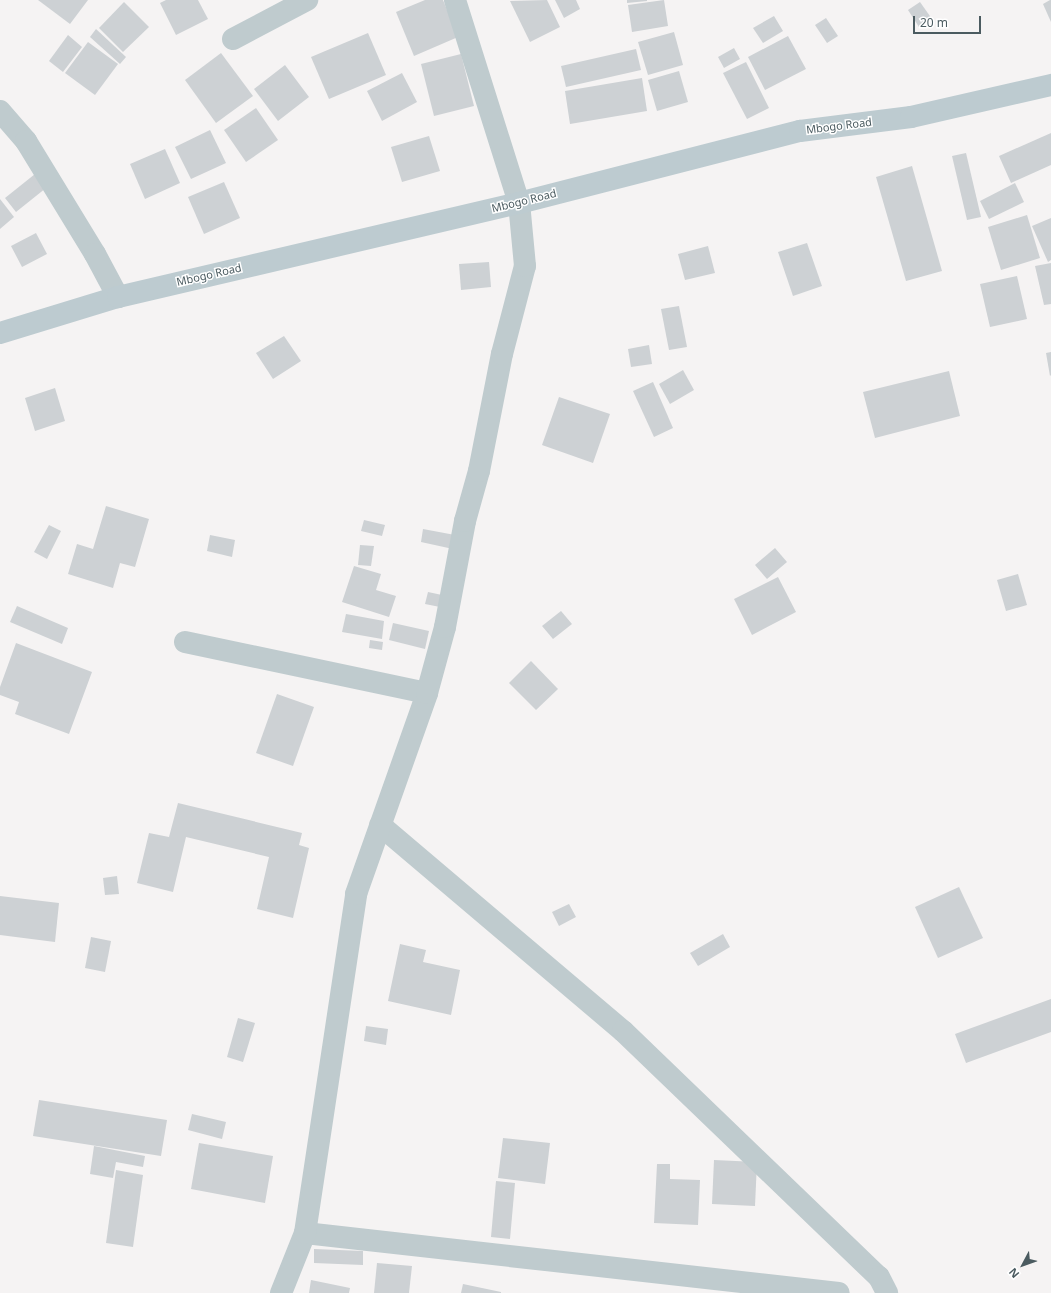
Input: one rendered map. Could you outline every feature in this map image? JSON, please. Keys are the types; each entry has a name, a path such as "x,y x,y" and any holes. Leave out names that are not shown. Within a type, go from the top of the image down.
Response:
{"main road":[{"name":"Mbogo Road","path":"0,333 118,297 519,202 800,130 911,117 1051,85"}],"street":[{"path":"233,39 307,0"},
{"path":"281,1293 305,1233 356,894 427,693 445,628 464,521 479,471 502,354 525,266 519,202 497,126 455,0"},
{"path":"0,111 26,141 95,254 118,297"},
{"path":"185,642 427,693"},
{"path":"380,826 623,1031 879,1277 887,1293"},
{"path":"305,1233 839,1293"}],"building":[{"path":"38,0 88,0 70,24"},
{"path":"166,0 198,0 208,19 176,35 160,3"},
{"path":"425,0 443,0 458,37 414,56 396,12"},
{"path":"547,0 560,27 530,42 510,1"},
{"path":"555,0 576,0 580,9 564,18"},
{"path":"627,0 647,0 647,1 627,3"},
{"path":"664,0 668,26 632,32 628,5"},
{"path":"1051,0 1051,22 1043,4"},
{"path":"124,2 149,27 123,52 99,28"},
{"path":"920,2 932,19 919,27 908,10"},
{"path":"774,16 783,31 763,43 753,28"},
{"path":"826,18 838,36 827,43 815,25"},
{"path":"96,29 126,57 120,64 90,37"},
{"path":"674,32 683,65 648,75 638,42"},
{"path":"368,33 386,75 329,99 311,57"},
{"path":"68,35 82,47 63,72 49,61"},
{"path":"788,36 806,69 765,90 748,57"},
{"path":"88,42 118,64 95,95 65,73"},
{"path":"734,48 740,59 724,68 718,57"},
{"path":"636,49 641,70 566,87 561,66"},
{"path":"221,53 253,96 216,123 185,80"},
{"path":"461,54 474,106 434,116 421,64"},
{"path":"746,62 769,108 747,119 723,73"},
{"path":"285,65 309,97 278,121 254,89"},
{"path":"679,71 688,102 657,111 648,80"},
{"path":"402,73 417,102 382,121 367,91"},
{"path":"642,78 647,111 570,124 565,91"},
{"path":"256,108 278,140 246,162 224,130"},
{"path":"210,130 226,163 191,179 175,147"},
{"path":"1051,133 1051,165 1011,183 999,156"},
{"path":"429,136 440,171 402,182 391,147"},
{"path":"165,149 180,183 145,199 130,164"},
{"path":"966,153 981,217 967,220 952,156"},
{"path":"912,166 942,271 906,281 876,177"},
{"path":"35,174 46,188 16,212 5,198"},
{"path":"224,182 240,218 204,234 188,197"},
{"path":"1015,183 1024,202 989,219 980,201"},
{"path":"0,199 14,217 0,229"},
{"path":"1027,215 1040,258 1001,270 988,227"},
{"path":"1051,218 1051,260 1048,262 1032,226"},
{"path":"36,233 47,254 22,267 11,246"},
{"path":"807,243 822,286 793,296 778,252"},
{"path":"708,246 715,273 685,280 678,254"},
{"path":"489,262 491,287 461,290 459,264"},
{"path":"1051,263 1051,304 1044,305 1035,266"},
{"path":"1017,276 1027,319 990,327 980,284"},
{"path":"679,306 687,347 669,350 661,309"},
{"path":"284,336 301,361 273,379 256,353"},
{"path":"649,345 652,364 631,367 628,349"},
{"path":"1051,352 1051,375 1050,376 1046,353"},
{"path":"683,370 694,390 670,404 659,384"},
{"path":"949,371 960,416 875,438 863,392"},
{"path":"653,382 673,428 654,437 633,391"},
{"path":"55,388 65,421 35,431 25,398"},
{"path":"559,397 610,414 593,463 542,445"},
{"path":"106,506 149,519 135,567 120,563 113,588 68,574 77,544 93,549"},
{"path":"364,520 385,525 382,536 361,531"},
{"path":"49,525 61,531 47,559 34,552"},
{"path":"423,529 455,535 453,549 421,542"},
{"path":"210,535 235,540 232,557 207,551"},
{"path":"360,545 374,546 371,566 358,565"},
{"path":"775,548 787,562 767,579 755,565"},
{"path":"354,566 381,574 376,590 396,596 389,617 342,602"},
{"path":"1018,574 1027,605 1006,611 997,580"},
{"path":"778,577 796,612 752,635 734,599"},
{"path":"428,592 442,595 440,607 425,604"},
{"path":"17,606 68,628 62,644 10,622"},
{"path":"561,611 572,624 553,639 542,626"},
{"path":"346,614 384,621 382,639 342,632"},
{"path":"393,623 429,631 425,649 389,640"},
{"path":"370,640 383,642 382,650 369,648"},
{"path":"16,643 92,672 69,734 15,714 19,702 0,695 0,687"},
{"path":"531,661 558,689 536,710 509,683"},
{"path":"277,694 314,707 293,766 256,753"},
{"path":"178,803 302,833 299,845 309,848 293,918 257,909 269,857 186,837 173,892 137,883 149,833 169,837"},
{"path":"117,876 119,894 105,895 103,878"},
{"path":"959,887 983,938 938,958 915,907"},
{"path":"0,896 59,903 55,942 0,935"},
{"path":"569,904 576,917 559,926 552,912"},
{"path":"723,934 730,947 698,966 690,953"},
{"path":"91,937 111,941 105,972 85,968"},
{"path":"400,944 426,950 423,962 460,970 451,1015 388,1001"},
{"path":"1051,999 1051,1032 966,1063 955,1034"},
{"path":"238,1018 255,1023 243,1062 227,1057"},
{"path":"366,1026 388,1029 386,1045 364,1041"},
{"path":"39,1100 167,1120 161,1156 33,1136"},
{"path":"192,1114 226,1122 222,1139 188,1130"},
{"path":"503,1138 550,1143 545,1184 498,1178"},
{"path":"199,1143 273,1156 265,1203 191,1189"},
{"path":"94,1146 145,1156 143,1167 116,1162 113,1178 90,1174"},
{"path":"714,1160 757,1162 755,1206 712,1204"},
{"path":"657,1164 670,1164 670,1179 700,1180 698,1225 654,1223"},
{"path":"116,1170 143,1175 133,1247 106,1243"},
{"path":"496,1181 515,1183 510,1239 491,1237"},
{"path":"314,1249 363,1251 363,1265 314,1263"},
{"path":"377,1263 412,1266 409,1293 374,1293"},
{"path":"311,1280 350,1288 349,1293 309,1293"},
{"path":"463,1284 501,1292 501,1293 461,1293"}]}
